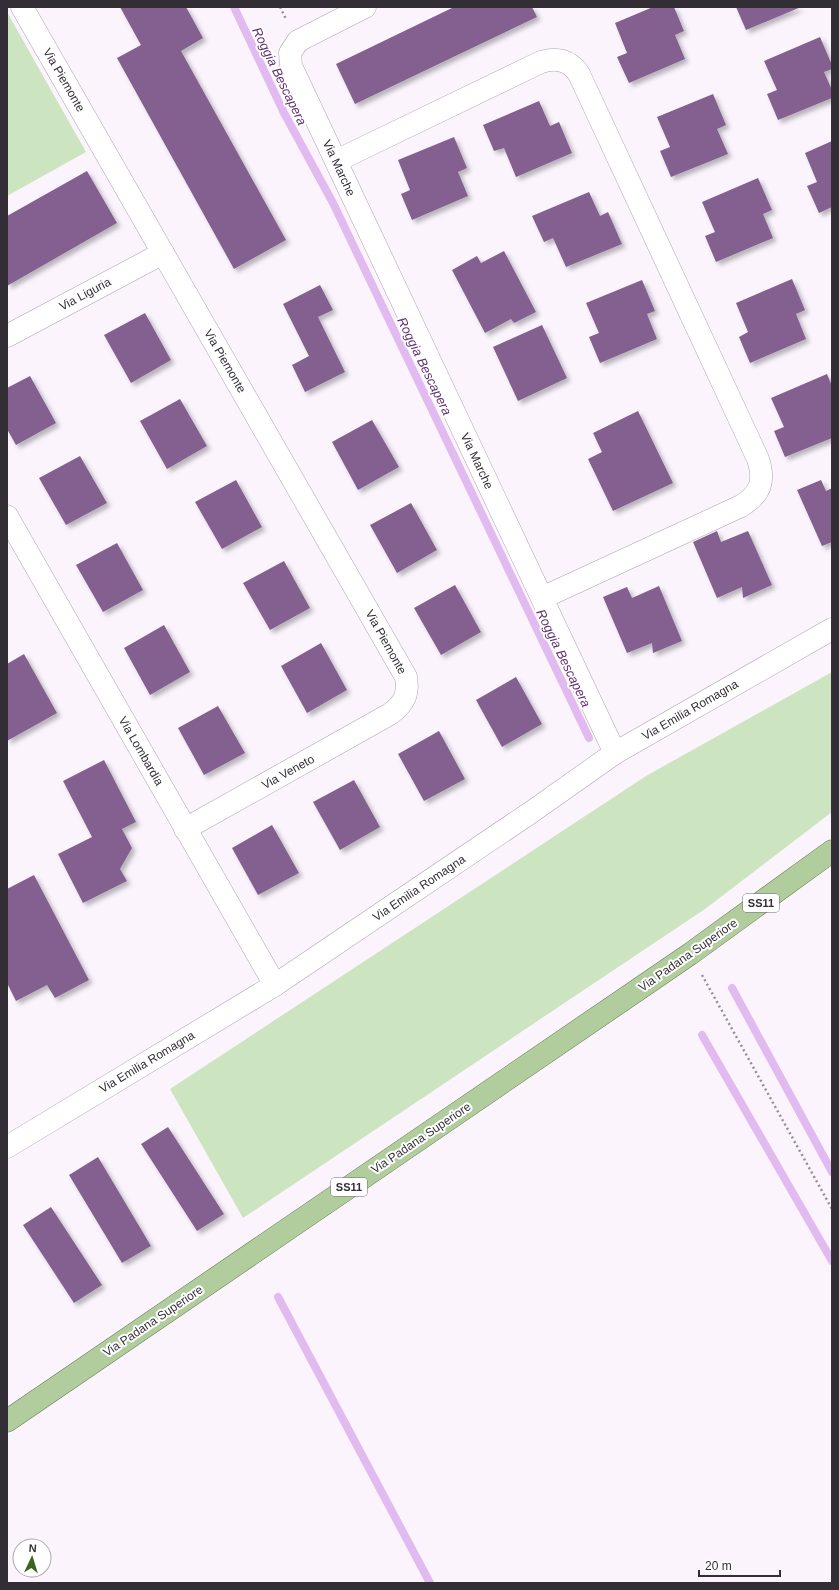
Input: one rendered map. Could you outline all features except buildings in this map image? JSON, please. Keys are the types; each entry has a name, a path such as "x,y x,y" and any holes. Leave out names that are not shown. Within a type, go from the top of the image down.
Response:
{"main road":[{"name":"Via Padana Superiore","path":"7,1420 690,954 832,851"}],"street":[{"name":"Via Piemonte","path":"22,7 404,671 408,687 407,695 403,703 390,714"},
{"name":"Via Marche","path":"365,7 298,41 290,53 291,66 615,753"},
{"path":"336,161 541,62 548,60 564,61 570,64 579,74 758,459 762,477 761,486 755,495 740,506 542,598"},
{"name":"Via Liguria","path":"7,336 163,253"},
{"name":"Via Lombardia","path":"7,516 275,985"},
{"name":"Via Emilia Romagna","path":"7,1147 275,985 530,813 615,753 832,629"},
{"name":"Via Veneto","path":"185,829 390,714"}],"path":[{"path":"690,954 832,1209"}],"green space":[{"path":"7,12 86,152 7,196"},
{"path":"832,672 832,812 705,909 243,1218 170,1089 646,776"}],"waterway":[{"name":"Roggia Bescapera","path":"234,7 284,113 333,203 589,738"},
{"path":"732,988 832,1172"},
{"path":"702,1035 832,1261"},
{"path":"278,1297 430,1583"}]}
